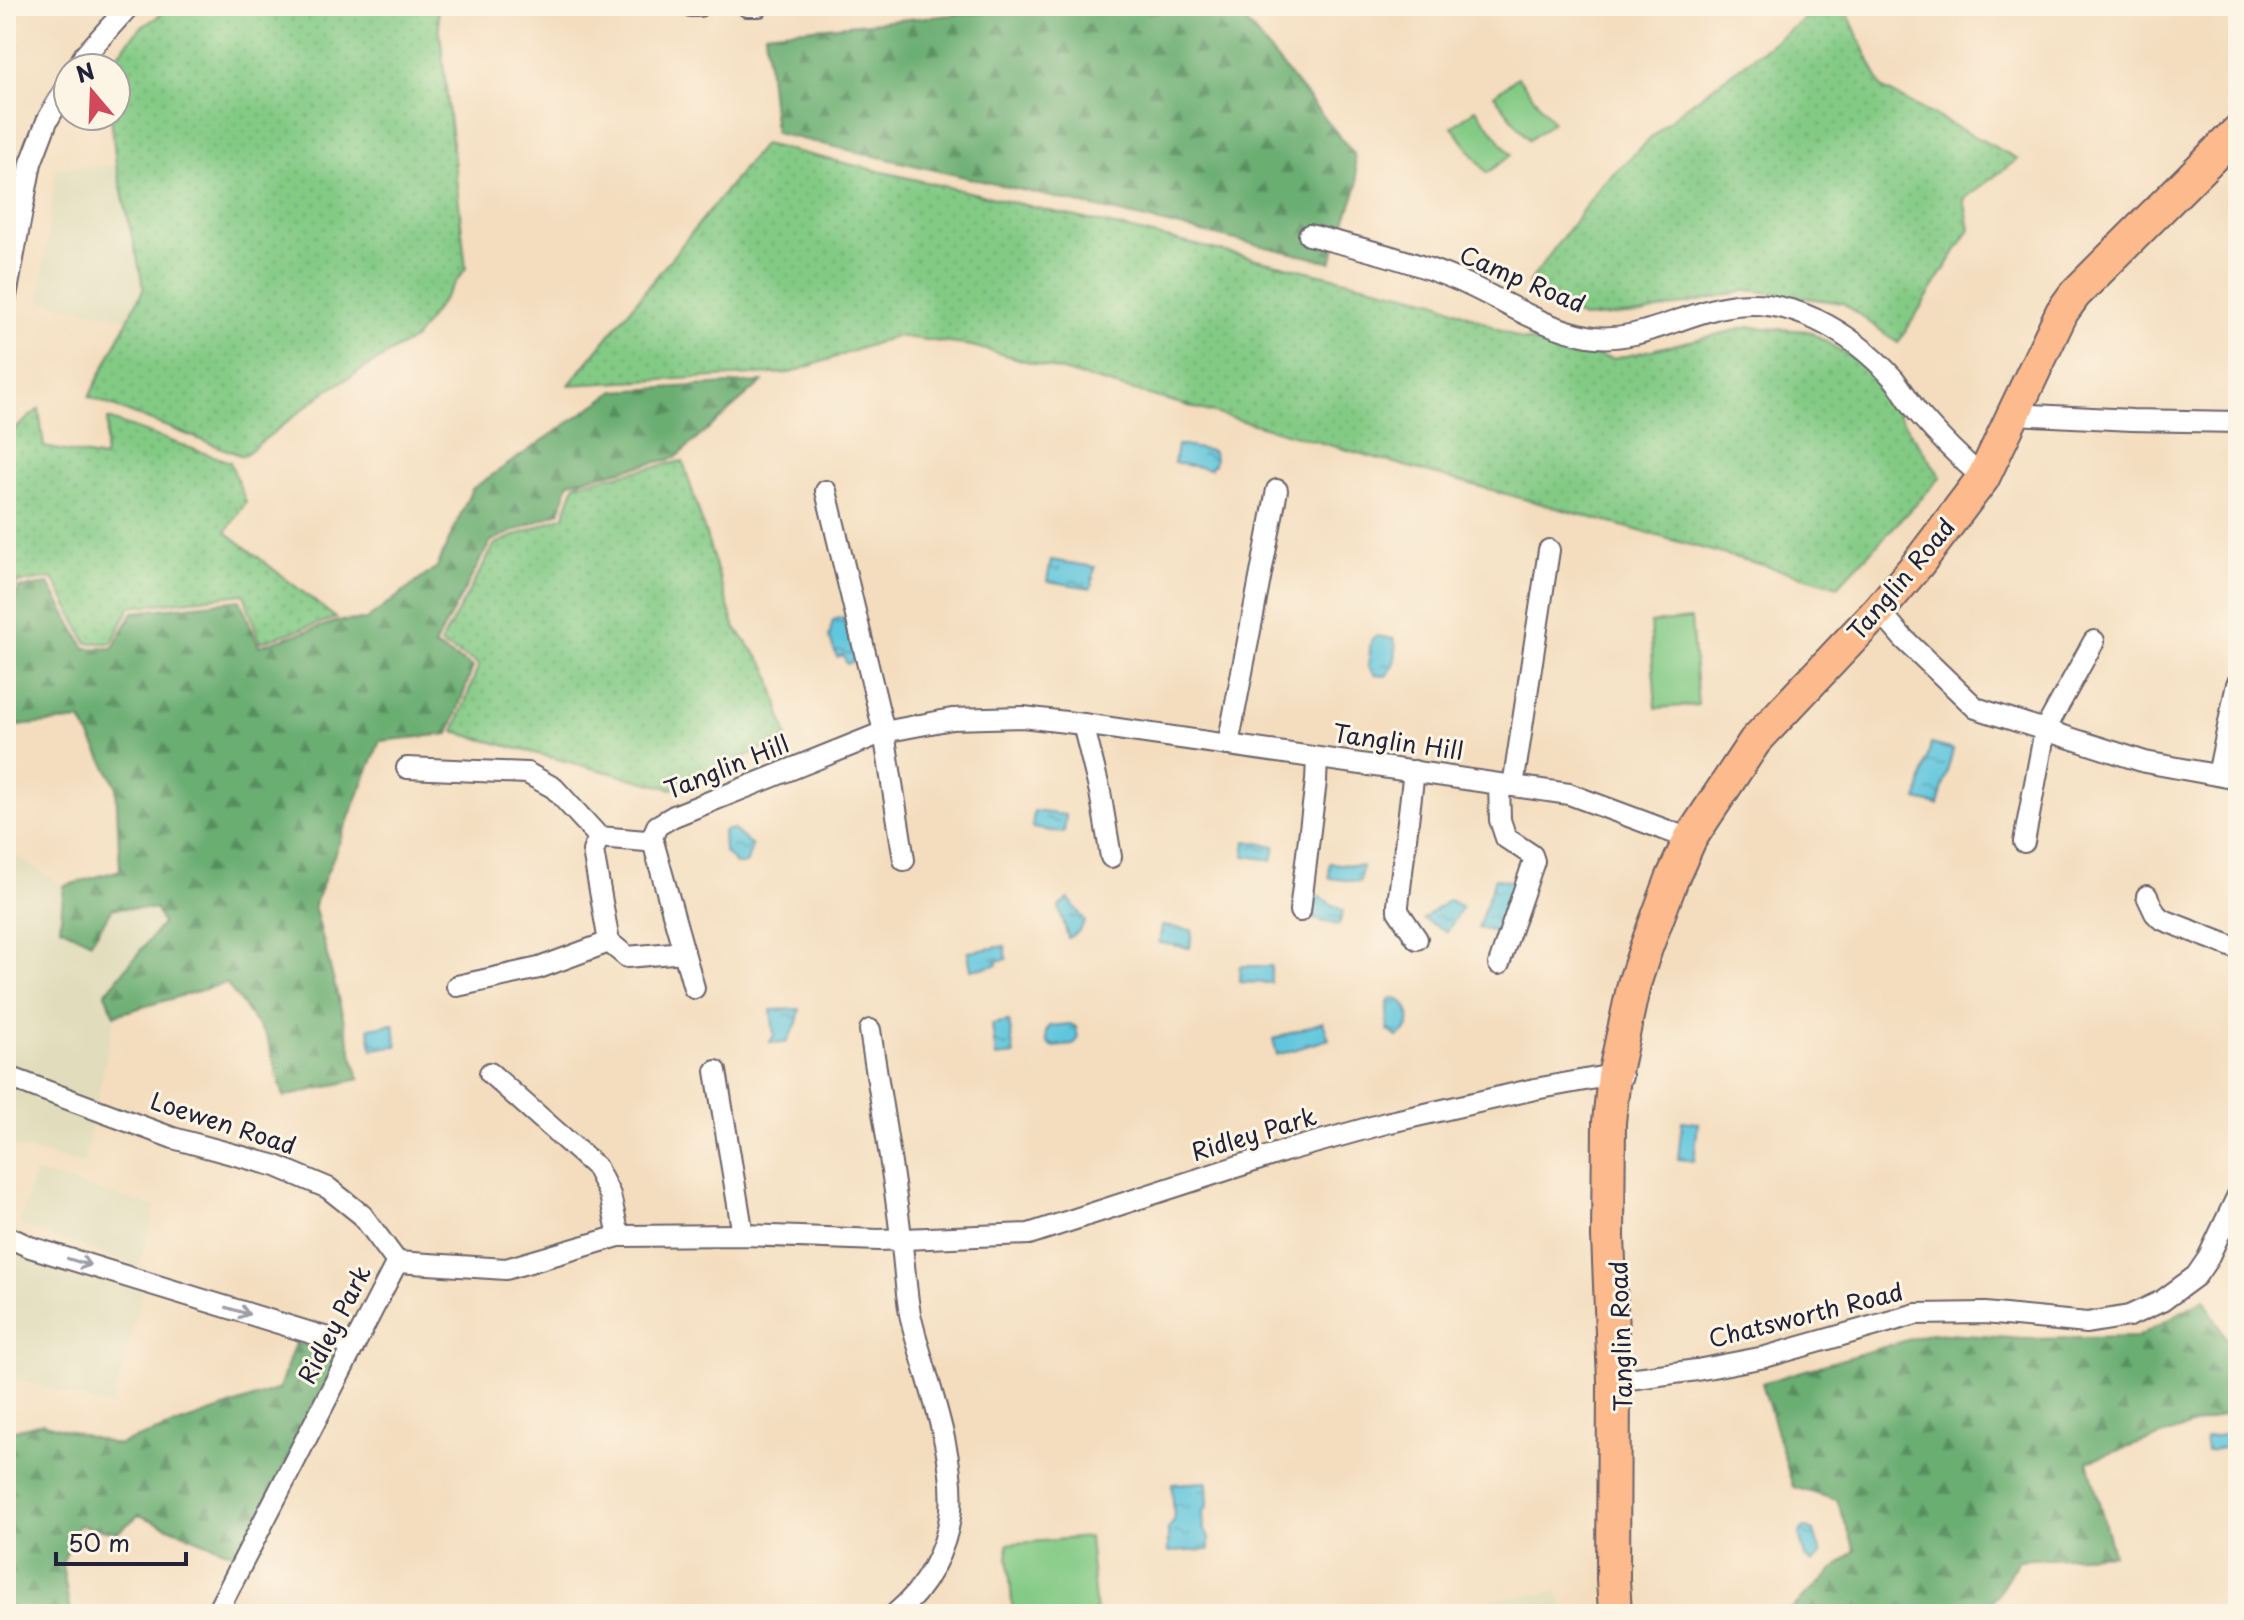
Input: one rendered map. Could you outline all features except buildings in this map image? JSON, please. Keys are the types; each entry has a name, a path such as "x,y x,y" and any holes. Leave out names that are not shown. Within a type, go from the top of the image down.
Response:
{"main road":[{"name":"Tanglin Road","path":"1625,1614 1620,1380 1608,1237 1609,1122 1634,984 1672,879 1690,839 1755,741 1879,610 1933,546 1983,478 2062,312 2075,294 2238,131"},
{"name":"Tanglin Road","path":"1615,1614 1613,1579 1620,1380"}],"street":[{"path":"88,52 129,6"},
{"path":"691,6 699,6"},
{"path":"747,6 759,6"},
{"path":"6,296 31,163 52,112"},
{"name":"Camp Road","path":"1309,235 1393,256 1460,281 1547,325 1592,337 1663,328 1743,303 1765,304 1813,317 1860,346 1895,381 1919,413 1983,478"},
{"path":"2015,414 2238,422"},
{"path":"1228,745 1277,490"},
{"path":"826,491 884,732 904,860"},
{"path":"1499,964 1534,861 1532,855 1506,838 1500,820 1549,550"},
{"path":"1879,610 1903,638 1976,708 2145,762 2228,777 2237,684"},
{"path":"2024,842 2045,730 2094,641"},
{"name":"Tanglin Hill","path":"652,838 657,826 674,816 884,732 952,719 1023,717 1569,794 1690,839"},
{"path":"1083,724 1100,792 1111,857"},
{"path":"1300,911 1317,758"},
{"path":"407,768 527,773 554,788 599,837 646,841 652,838 694,988"},
{"path":"1414,771 1398,911 1417,939"},
{"path":"599,837 593,851 609,942 627,957 684,952"},
{"path":"2147,896 2161,919 2238,949"},
{"path":"457,986 539,968 609,942"},
{"path":"870,1030 910,1312 944,1441 950,1478 951,1508 945,1540 929,1574 908,1603 895,1614"},
{"name":"Ridley Park","path":"216,1614 397,1262 506,1269 619,1236 743,1235 879,1240 1029,1234 1285,1151 1386,1123 1619,1070"},
{"path":"716,1071 743,1235"},
{"path":"490,1073 596,1167 610,1195 619,1236"},
{"name":"Loewen Road","path":"6,1076 173,1138 276,1166 328,1188 362,1215 397,1262"},
{"name":"Chatsworth Road","path":"1620,1380 1765,1357 1916,1314 1985,1313 2087,1323 2129,1316 2162,1301 2196,1276 2207,1260 2238,1195"},
{"path":"6,1236 30,1247 354,1346"}],"shaded area":[{"path":"116,165 144,288 128,319 39,301 56,168"},
{"path":"6,850 64,886 60,927 91,941 113,908 156,909 163,924 105,994 115,1015 84,1164 6,1145"},
{"path":"35,1172 155,1207 139,1267 19,1225"},
{"path":"14,1247 145,1286 111,1407 6,1376 6,1269"},
{"path":"1558,1591 1565,1614 1380,1614"}],"green space":[{"path":"174,6 437,6 466,268 415,338 325,392 243,456 89,397 144,288 116,165 113,132 132,132 132,52 120,52 139,29"},
{"path":"1043,6 1233,6 1354,154 1358,185 1331,262 775,133 765,33"},
{"path":"1822,6 1844,6 1883,89 2018,159 1964,199 1970,229 1898,343 1843,303 1749,290 1640,314 1582,318 1528,284 1602,184 1678,113"},
{"path":"1518,77 1553,122 1529,140 1494,95"},
{"path":"1476,109 1511,155 1487,173 1452,127"},
{"path":"763,144 1436,301 1521,339 1613,359 1749,327 1808,331 1864,365 1941,477 1838,586 972,346 896,336 790,373 569,385"},
{"path":"762,382 675,458 569,482 560,512 491,541 434,646 473,667 449,734 380,741 314,905 359,1079 284,1097 267,1038 226,983 115,1015 105,994 162,924 156,909 113,908 91,942 60,927 64,886 120,870 116,785 81,720 6,727 6,626 19,588 49,584 85,648 113,648 133,612 240,600 259,646 339,621 366,620 437,567 472,489 615,391"},
{"path":"39,409 44,447 104,458 108,419 230,462 246,502 226,532 336,618 260,642 244,594 130,607 112,643 87,643 53,578 17,583 6,611 6,437"},
{"path":"683,461 735,628 768,669 787,738 672,789 454,732 479,664 440,644 495,544 564,516 575,484"},
{"path":"1691,619 1698,705 1656,708 1650,623"},
{"path":"2204,1299 2238,1359 2238,1410 2088,1461 2113,1554 2018,1560 1997,1595 1981,1614 1786,1614 1855,1550 1837,1500 1793,1487 1762,1383 1931,1333 2028,1339 2137,1337"},
{"path":"295,1343 341,1352 239,1556 139,1515 118,1532 78,1525 62,1564 70,1612 78,1614 6,1614 6,1432 42,1423 117,1445 279,1389"},
{"path":"1089,1537 1096,1614 1013,1614 1007,1544"}],"water":[{"path":"1177,445 1212,451 1214,465 1211,469 1174,463"},
{"path":"1051,560 1095,567 1091,588 1047,581"},
{"path":"843,617 857,660 847,664 843,655 837,657 829,637 833,620"},
{"path":"1376,636 1394,639 1395,643 1394,664 1386,676 1375,675 1368,666 1371,641"},
{"path":"1931,744 1953,750 1938,805 1917,800"},
{"path":"1034,811 1066,815 1064,833 1032,828"},
{"path":"733,829 752,846 746,864 736,864 724,851 723,831"},
{"path":"1246,841 1275,846 1272,860 1244,856"},
{"path":"1330,863 1362,866 1360,882 1329,878"},
{"path":"1495,878 1520,884 1505,934 1478,928"},
{"path":"1316,895 1343,911 1339,925 1313,919 1312,903"},
{"path":"1069,899 1085,921 1079,931 1068,938 1059,907"},
{"path":"1449,900 1462,907 1447,932 1423,919"},
{"path":"1162,926 1192,930 1190,948 1159,943"},
{"path":"1005,946 1007,959 996,961 997,965 971,970 968,952"},
{"path":"1240,966 1271,966 1271,983 1239,982"},
{"path":"1392,998 1404,1004 1409,1015 1407,1028 1397,1037 1388,1030 1388,1002"},
{"path":"800,1009 797,1023 786,1043 770,1042 774,1035 771,1010"},
{"path":"1009,1021 1014,1055 996,1057 992,1024"},
{"path":"1323,1022 1329,1039 1277,1055 1273,1039"},
{"path":"394,1024 397,1046 372,1049 369,1028"},
{"path":"1070,1024 1076,1027 1078,1039 1073,1045 1052,1047 1047,1043 1046,1032 1050,1026"},
{"path":"1682,1121 1698,1123 1694,1161 1678,1159"},
{"path":"2238,1432 2238,1445 2207,1451 2205,1438"},
{"path":"1207,1482 1208,1506 1203,1511 1209,1550 1168,1552 1168,1529 1174,1521 1172,1484"},
{"path":"1807,1528 1814,1531 1821,1555 1813,1562 1805,1557 1799,1534"}]}
